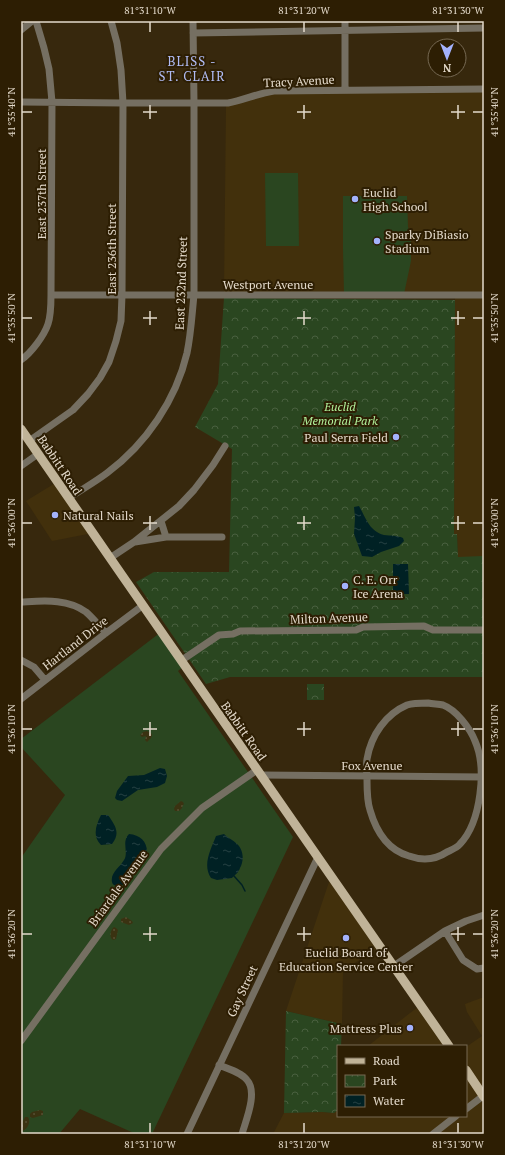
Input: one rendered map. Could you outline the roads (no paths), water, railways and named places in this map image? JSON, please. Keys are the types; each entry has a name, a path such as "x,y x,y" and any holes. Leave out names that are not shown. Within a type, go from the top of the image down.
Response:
{"main road":[{"name":"Babbitt Road","path":"21,429 142,606 182,660 448,1045"},
{"path":"467,1071 484,1096"}],"street":[{"path":"21,30 32,21"},
{"name":"East 237th Street","path":"21,360 38,342 48,324 51,309 52,102 49,69 36,21"},
{"name":"East 236th Street","path":"29,440 73,410 88,394 100,378 109,362 121,320 123,103 121,70 117,43 111,21"},
{"name":"East 232nd Street","path":"68,498 107,473 122,461 145,436 167,404 177,383 187,353 192,322 194,295 193,21"},
{"path":"344,90 345,21"},
{"path":"193,33 484,28"},
{"name":"Tracy Avenue","path":"21,102 228,103 240,101 264,92 274,91 484,89"},
{"name":"Westport Avenue","path":"51,295 484,295"},
{"path":"110,558 174,512 194,490 225,446"},
{"path":"21,466 38,454"},
{"path":"161,521 166,537"},
{"path":"134,542 166,537 222,537"},
{"path":"21,602 50,601 62,602 74,606 85,612 106,632"},
{"name":"Hartland Drive","path":"21,699 106,632 142,606"},
{"name":"Milton Avenue","path":"182,660 219,635 233,634 240,631 352,630 363,627 424,626 433,630 484,630"},
{"path":"21,660 34,667 45,680"},
{"path":"428,703 444,705 456,713 468,727 476,741 483,777 477,812 468,833 460,845 440,857 427,859 402,854 387,842 377,828 370,809 367,758 373,740 382,724 394,712 409,704 428,703"},
{"name":"Fox Avenue","path":"259,773 367,777 483,777"},
{"name":"Briardale Avenue","path":"21,1041 160,848 202,808 259,773"},
{"name":"Gay Street","path":"187,1134 318,857"},
{"path":"394,966 445,931 466,921 484,915"},
{"path":"445,931 463,960 477,969 484,968"},
{"path":"219,1065 248,1080 252,1090 252,1099 242,1134"},
{"path":"467,1108 484,1096"},
{"path":"433,1134 455,1117"}],"water":[{"path":"359,506 371,527 384,535 401,537 404,541 399,546 381,552 372,557 362,556 354,534 354,507"},
{"path":"393,564 408,564 409,594 393,594"},
{"path":"160,768 165,769 167,776 165,783 157,787 138,790 122,801 115,798 117,791 128,776 144,775"},
{"path":"101,815 108,815 115,826 117,833 112,844 101,845 96,838 96,827"},
{"path":"129,834 142,839 146,845 147,852 140,856 124,884 116,886 112,883 112,876 124,860 126,854 125,844"},
{"path":"224,834 239,846 243,856 239,871 232,878 217,880 211,878 208,873 207,862 216,836"}],"waterway":[{"path":"234,876 245,891"}],"place":[{"name":"Euclid High School","path":"355,199"},
{"name":"Sparky DiBiasio Stadium","path":"377,241"},
{"name":"Paul Serra Field","path":"396,437"},
{"name":"Natural Nails","path":"55,515"},
{"name":"C. E. Orr Ice Arena","path":"345,586"},
{"name":"Euclid Board of Education Service Center","path":"346,938"},
{"name":"Mattress Plus","path":"410,1028"}],"district":[{"name":"BLISS - ST. CLAIR","path":"192,68"}],"park label":[{"name":"Euclid Memorial Park","path":"340,413"}]}
